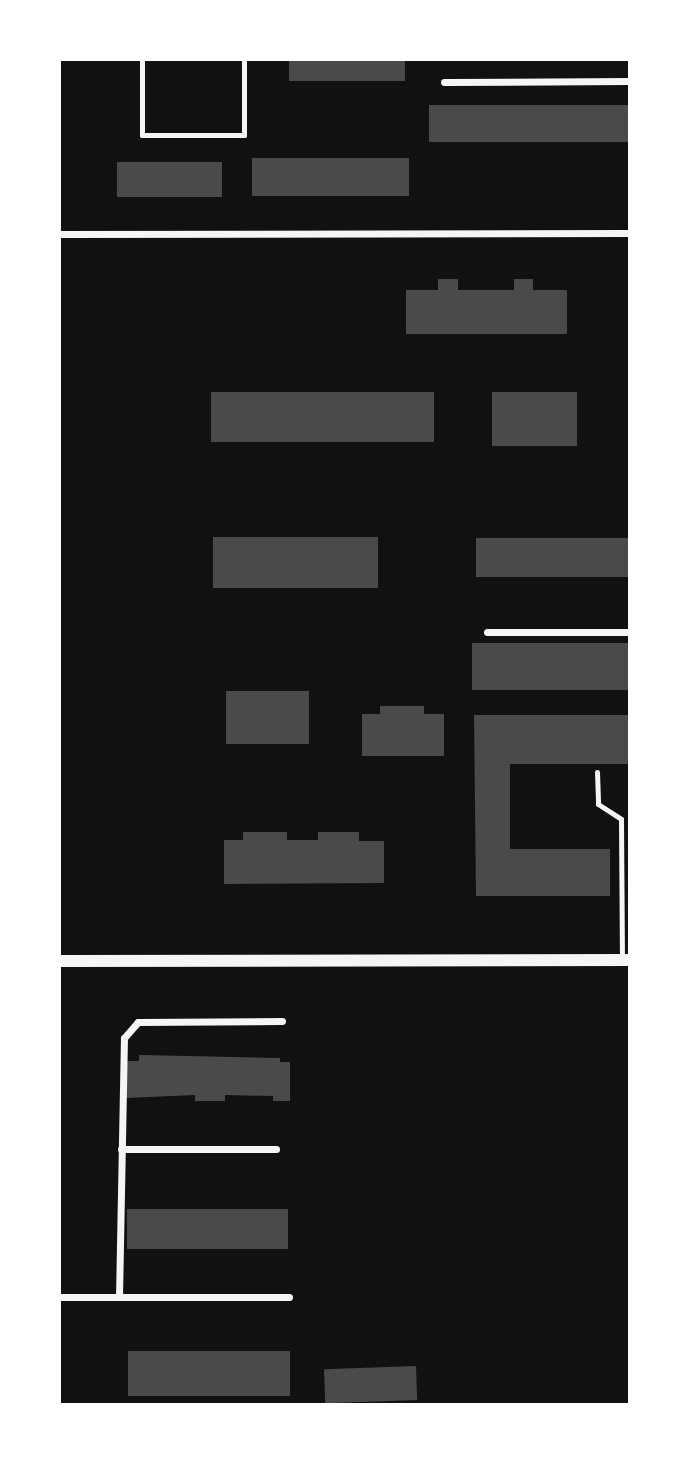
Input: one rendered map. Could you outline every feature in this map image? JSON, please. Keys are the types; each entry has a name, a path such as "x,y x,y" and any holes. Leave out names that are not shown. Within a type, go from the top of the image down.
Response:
{"street":[{"path":"443,82 629,81"},
{"path":"60,234 629,233"},
{"path":"487,632 629,632"},
{"path":"60,961 626,960"},
{"path":"119,1297 124,1038 138,1023 282,1021"},
{"path":"121,1149 276,1149"},
{"path":"60,1297 289,1297"}],"lane":[{"path":"142,60 142,135 244,135 244,60"},
{"path":"597,772 598,804 621,819 626,960"}],"building":[{"path":"289,60 405,60 405,81 289,81"},
{"path":"429,105 630,105 630,142 429,142"},
{"path":"252,158 409,158 409,196 252,196"},
{"path":"117,162 222,162 222,197 117,197"},
{"path":"438,279 458,279 458,290 514,290 514,279 533,279 533,290 567,290 567,334 406,334 406,290 438,290"},
{"path":"211,392 434,392 434,442 211,442"},
{"path":"492,392 577,392 577,446 492,446"},
{"path":"213,537 378,537 378,588 213,588"},
{"path":"476,538 630,538 630,577 476,577"},
{"path":"472,643 630,643 630,690 472,690"},
{"path":"226,691 309,691 309,744 226,744"},
{"path":"380,706 424,706 424,714 444,714 444,756 362,756 362,714 380,714"},
{"path":"474,715 630,715 630,764 510,764 510,849 610,849 610,896 476,896"},
{"path":"243,832 287,832 287,840 318,840 318,832 359,832 359,841 384,841 384,883 224,884 224,840 243,840"},
{"path":"139,1055 280,1058 280,1062 290,1062 290,1101 273,1101 273,1096 225,1095 225,1101 195,1101 195,1095 126,1098 126,1061 139,1061"},
{"path":"127,1209 288,1209 288,1249 127,1249"},
{"path":"128,1351 290,1351 290,1396 128,1396"},
{"path":"416,1366 417,1400 325,1403 324,1369"}]}
